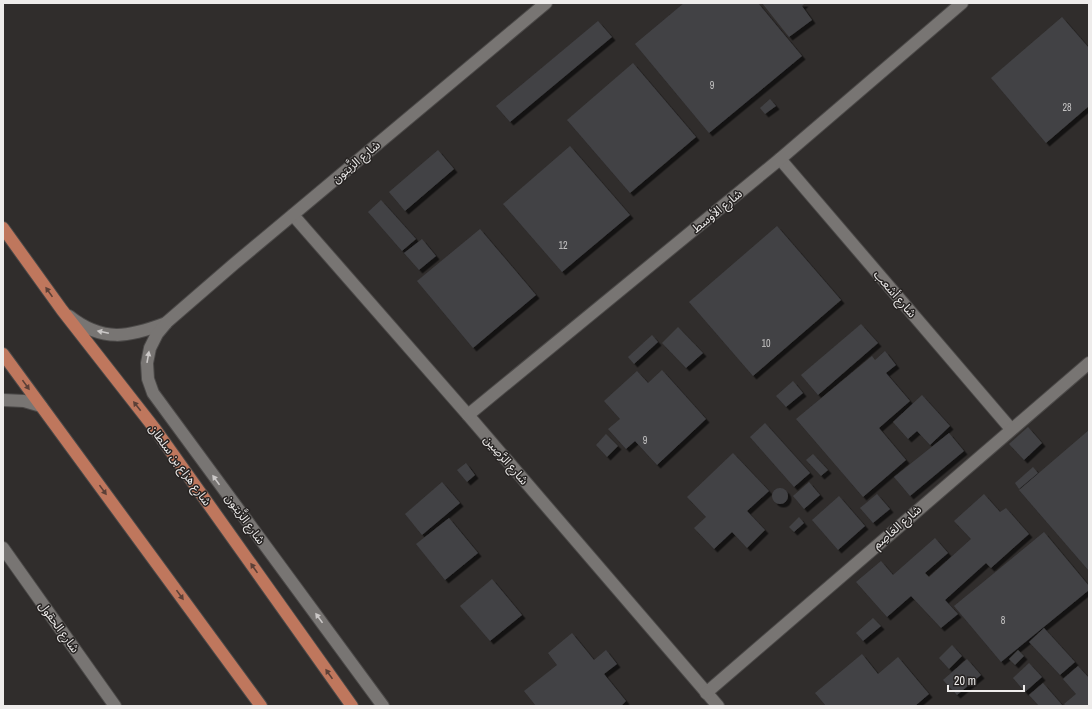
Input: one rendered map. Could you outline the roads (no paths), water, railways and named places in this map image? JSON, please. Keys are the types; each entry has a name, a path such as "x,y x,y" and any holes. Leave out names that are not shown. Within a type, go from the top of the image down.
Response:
{"main road":[{"name":"شارع هزاع بن سلطان","path":"3,228 62,310 155,429 352,706"},
{"path":"3,354 261,706"}],"street":[{"name":"شارع الزَّيتون","path":"383,706 153,393 148,379 147,363 150,348 157,334 167,322 234,264 546,3"},
{"name":"شارع الأوسط","path":"468,415 780,159 962,3"},
{"name":"شارع أشعب","path":"780,159 1011,429"},
{"name":"شارع الرَّصِين","path":"293,215 468,415 718,706"},
{"name":"شارع الزَّيتون","path":"62,310 80,324 101,333 124,335 142,332 167,322"},
{"name":"شارع العَاصِم","path":"706,693 1089,363"},
{"path":"3,400 24,401 41,406"},
{"name":"شارع الحقول","path":"3,548 116,706"}]}
